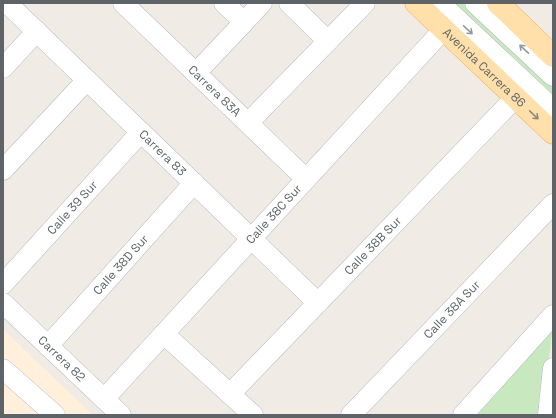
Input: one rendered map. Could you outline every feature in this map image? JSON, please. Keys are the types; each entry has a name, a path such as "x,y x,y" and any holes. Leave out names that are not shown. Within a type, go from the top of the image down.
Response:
{"main road":[{"name":"Avenida Carrera 86","path":"416,3 553,133"},
{"path":"504,5 553,56"}],"street":[{"name":"Carrera 83","path":"7,3 318,303"},
{"name":"Carrera 83A","path":"123,3 306,179"},
{"path":"224,3 244,22"},
{"path":"196,73 262,3"},
{"path":"288,3 328,41"},
{"path":"248,124 365,3"},
{"path":"440,3 553,109"},
{"path":"475,3 553,76"},
{"name":"Calle 38C Sur","path":"104,399 444,29"},
{"path":"3,68 37,31"},
{"path":"3,170 87,80"},
{"name":"Calle 38B Sur","path":"230,394 516,97"},
{"name":"Calle 39 Sur","path":"3,284 141,132"},
{"name":"Calle 38D Sur","path":"48,346 194,183"},
{"name":"Calle 38A Sur","path":"352,415 553,204"},
{"name":"Carrera 82","path":"3,303 121,415"},
{"path":"464,415 553,315"},
{"path":"164,334 253,415"},
{"path":"548,415 553,368"},
{"path":"3,369 13,386 55,415"}],"shaded area":[{"path":"3,329 93,415 3,415"}],"green space":[{"path":"454,3 463,3 553,88 553,96"},
{"path":"553,323 543,415 470,415"}]}
